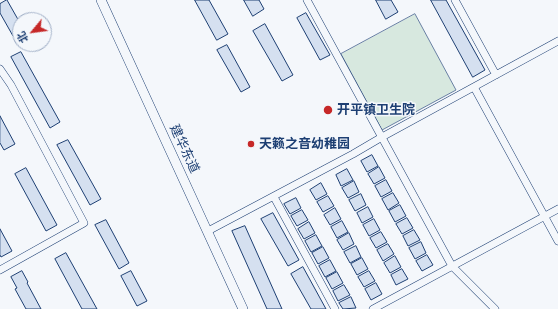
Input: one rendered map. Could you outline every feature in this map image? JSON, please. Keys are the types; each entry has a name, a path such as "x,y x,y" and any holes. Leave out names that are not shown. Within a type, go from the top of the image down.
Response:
{"main road":[{"name":"建华东道","path":"101,0 243,309"}],"street":[{"path":"307,0 452,266 495,309"},
{"path":"455,0 496,75"},
{"path":"208,231 274,197 558,41"},
{"path":"0,69 11,85 84,223 0,270"},
{"path":"474,87 558,241"},
{"path":"274,197 335,309"},
{"path":"373,309 558,209"}],"shaded area":[{"path":"415,14 456,90 382,130 341,54"}],"building":[{"path":"7,0 14,12 12,12 12,34 0,13 0,4"},
{"path":"195,0 209,0 228,34 217,40"},
{"path":"244,0 259,0 264,9 253,16"},
{"path":"376,0 391,0 398,12 386,19"},
{"path":"431,0 446,0 485,70 473,77"},
{"path":"306,13 330,55 320,60 297,18"},
{"path":"265,24 293,75 282,81 253,31"},
{"path":"227,45 250,87 241,92 217,50"},
{"path":"21,52 60,122 50,128 11,57"},
{"path":"0,116 15,144 4,150 0,143"},
{"path":"68,140 101,199 90,205 57,145"},
{"path":"372,155 378,166 367,172 361,161"},
{"path":"379,167 385,178 374,184 368,174"},
{"path":"26,168 57,225 46,231 15,174"},
{"path":"347,169 353,180 341,186 336,175"},
{"path":"386,180 392,191 381,197 375,186"},
{"path":"354,181 359,192 348,198 342,188"},
{"path":"321,183 327,194 316,200 310,190"},
{"path":"393,193 399,203 388,210 382,199"},
{"path":"361,194 366,205 355,211 349,200"},
{"path":"328,196 334,206 323,212 317,202"},
{"path":"296,198 301,208 290,214 284,204"},
{"path":"400,205 406,216 395,222 389,211"},
{"path":"368,207 373,217 362,223 357,213"},
{"path":"335,208 341,219 330,225 324,215"},
{"path":"302,210 308,220 297,226 291,216"},
{"path":"273,213 299,260 288,266 261,219"},
{"path":"407,218 413,228 402,234 396,224"},
{"path":"374,219 380,230 369,236 363,225"},
{"path":"106,220 129,263 119,269 95,225"},
{"path":"342,221 348,232 337,238 331,227"},
{"path":"309,222 315,233 304,239 298,229"},
{"path":"245,226 282,309 267,309 232,231"},
{"path":"0,229 12,251 1,257 0,255"},
{"path":"414,230 420,240 408,246 403,236"},
{"path":"381,232 387,242 376,248 370,238"},
{"path":"349,233 354,244 343,250 337,240"},
{"path":"316,235 322,246 311,252 305,241"},
{"path":"421,242 426,253 415,259 409,248"},
{"path":"388,244 394,254 383,261 377,250"},
{"path":"356,246 361,257 350,263 344,252"},
{"path":"323,247 329,258 318,264 312,253"},
{"path":"66,253 97,309 82,309 55,259"},
{"path":"427,255 433,265 422,271 416,261"},
{"path":"395,256 401,267 390,273 384,263"},
{"path":"362,258 368,269 357,275 351,264"},
{"path":"330,260 336,271 325,277 319,266"},
{"path":"303,267 326,309 311,309 291,274"},
{"path":"402,269 408,279 396,285 391,275"},
{"path":"22,271 41,309 26,309 15,289 17,288 11,277"},
{"path":"131,271 147,301 137,306 121,276"},
{"path":"369,271 375,281 364,287 358,277"},
{"path":"337,272 343,283 332,289 326,278"},
{"path":"376,283 382,294 371,300 365,289"},
{"path":"344,285 350,295 338,301 333,291"},
{"path":"351,297 356,308 343,309 339,303"}],"place":[{"name":"开平镇卫生院","path":"328,110"},
{"name":"天籁之音幼稚园","path":"251,144"}]}
